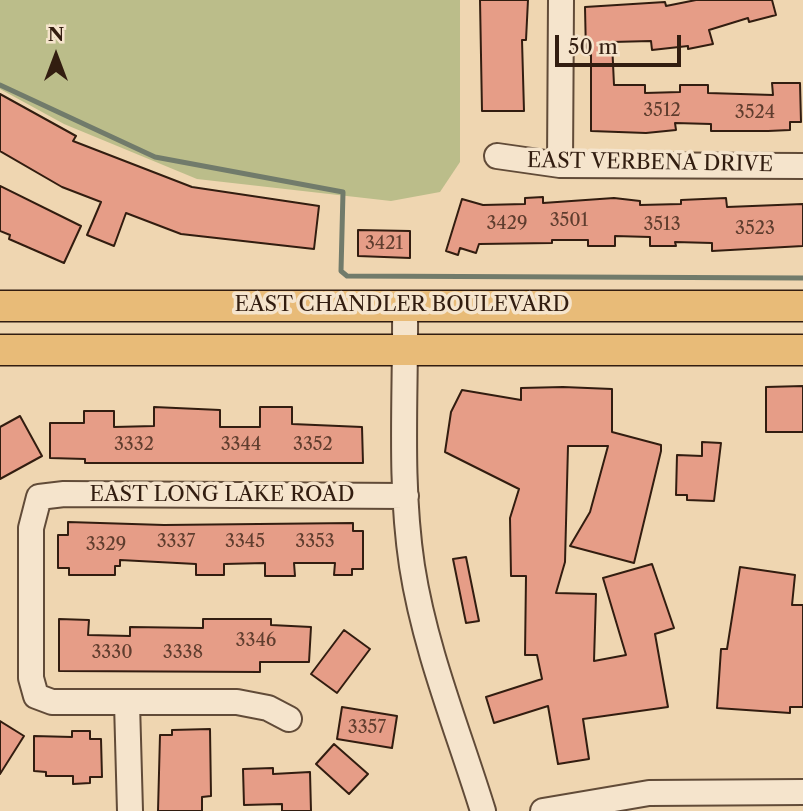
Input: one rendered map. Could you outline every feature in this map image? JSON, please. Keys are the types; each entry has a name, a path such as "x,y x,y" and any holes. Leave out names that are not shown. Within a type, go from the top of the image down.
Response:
{"main road":[{"name":"EAST CHANDLER BOULEVARD","path":"0,306 803,306"},
{"path":"0,351 803,350"}],"street":[{"path":"560,165 561,0"},
{"name":"EAST VERBENA DRIVE","path":"497,156 560,165 803,166"},
{"path":"405,305 406,496 410,551 421,614 483,811"},
{"name":"EAST LONG LAKE ROAD","path":"127,703 52,702 36,696 31,678 31,528 39,497 64,494 406,496"},
{"path":"130,811 127,703 237,702 268,708 289,719"},
{"path":"543,811 649,793 803,792"}],"green space":[{"path":"0,0 460,0 460,162 440,192 391,201 197,179 64,124 0,89"}],"building":[{"path":"480,0 528,0 526,40 522,40 524,111 482,111"},
{"path":"696,0 772,0 776,15 749,22 748,18 709,30 713,44 688,49 688,46 652,50 651,41 612,42 614,85 645,85 645,93 680,92 680,85 708,85 708,93 773,95 772,83 800,83 801,122 790,122 790,130 768,131 711,131 711,124 675,123 676,130 646,133 591,131 591,55 586,55 585,7 665,2 666,6"},
{"path":"0,94 76,136 73,141 192,187 319,206 314,249 181,234 126,213 114,246 87,235 101,202 62,187 0,151"},
{"path":"0,186 81,226 64,263 9,239 10,235 0,231"},
{"path":"543,197 543,203 614,198 640,201 640,205 681,204 681,200 726,198 727,207 803,204 803,246 712,251 712,243 675,242 676,246 650,246 650,237 615,236 615,246 588,246 588,240 552,240 552,243 479,244 476,253 460,248 458,255 446,251 462,199 483,205 525,204 525,198"},
{"path":"358,230 410,231 410,258 358,256"},
{"path":"803,386 803,432 766,432 766,387"},
{"path":"521,388 612,389 612,432 661,445 661,451 634,563 570,546 590,512 608,446 568,446 565,562 556,593 596,594 594,661 626,655 603,578 652,564 674,628 655,634 668,707 583,719 589,759 558,764 548,706 494,723 486,697 542,679 537,655 525,655 526,576 511,576 510,518 519,489 445,452 451,412 462,390 521,400"},
{"path":"154,407 220,410 220,427 260,427 260,407 292,407 292,424 362,427 363,463 85,463 85,459 50,458 50,423 84,423 84,411 114,411 114,427 154,426"},
{"path":"20,416 42,456 0,479 0,427"},
{"path":"702,442 721,443 714,501 687,500 687,495 676,495 677,455 702,456"},
{"path":"68,522 164,525 353,523 353,531 363,531 363,569 352,569 352,575 334,575 335,563 294,563 295,576 265,576 265,563 224,564 224,575 196,575 196,564 120,560 120,566 115,566 115,575 69,575 69,568 58,568 58,535 68,535"},
{"path":"466,557 479,621 466,623 453,559"},
{"path":"740,567 795,575 792,605 803,605 803,707 790,707 790,713 717,708 721,649 727,649"},
{"path":"59,619 89,620 88,635 130,636 130,627 203,628 203,619 271,619 271,625 311,627 309,662 260,662 260,672 59,671"},
{"path":"344,630 370,649 337,693 311,674"},
{"path":"342,707 397,716 392,748 337,739"},
{"path":"0,721 24,736 0,774"},
{"path":"210,729 211,796 202,797 202,811 158,811 160,735 172,735 172,730"},
{"path":"72,731 90,731 90,739 101,739 102,777 90,777 90,783 73,784 73,776 46,776 46,772 34,771 34,736 72,737"},
{"path":"334,744 368,774 349,794 316,764"},
{"path":"273,768 273,774 310,772 311,811 282,811 282,804 244,805 243,769"}],"waterway":[{"path":"0,85 155,157 343,192 341,271 347,276 803,278"}]}
